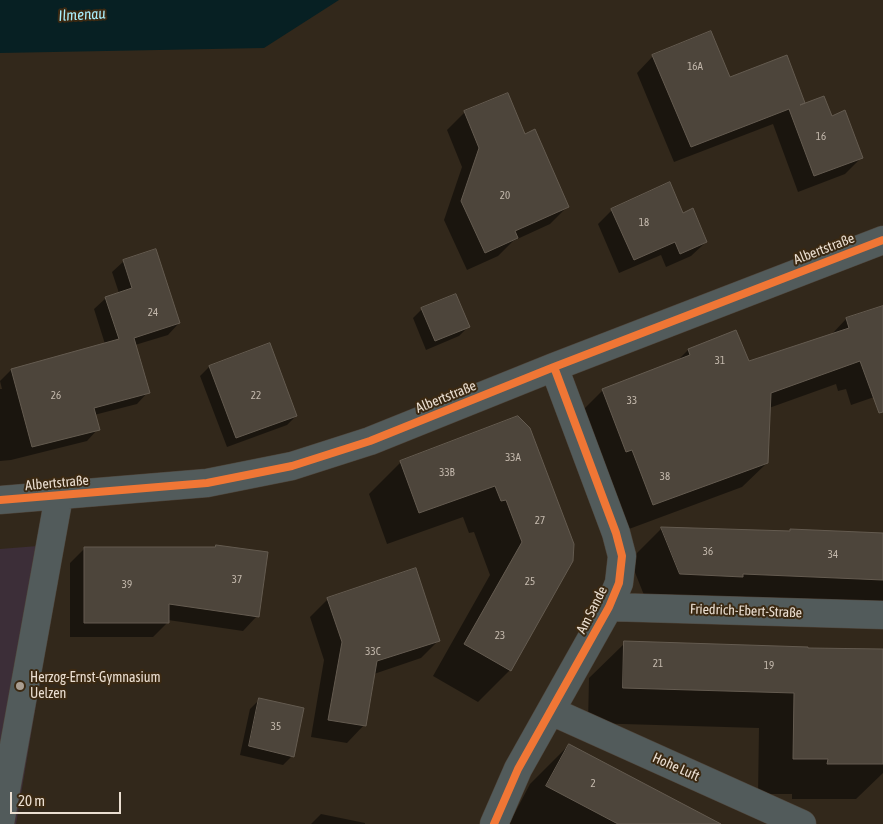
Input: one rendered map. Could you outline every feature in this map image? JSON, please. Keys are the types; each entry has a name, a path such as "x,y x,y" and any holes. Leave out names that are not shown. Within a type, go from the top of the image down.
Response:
{"street":[{"name":"Albertstraße","path":"0,500 207,483 292,466 370,441 554,367 883,240"},
{"name":"Am Sande","path":"494,824 518,769 610,607 619,583 622,556 616,533 554,367"},
{"path":"0,823 59,496"},
{"name":"Friedrich-Ebert-Straße","path":"610,607 883,615"},
{"name":"Hohe Luft","path":"551,710 802,824"}],"shaded area":[{"name":"Herzog-Ernst-Gymnasium Uelzen","path":"63,544 16,824 0,824 0,549"}],"water":[{"name":"Ilmenau","path":"0,0 339,0 264,48 0,53"}],"building":[{"path":"711,31 730,77 787,55 805,103 800,105 824,96 832,116 845,110 863,158 814,176 789,109 691,147 652,55"},
{"path":"508,93 525,134 535,129 569,207 515,231 518,238 485,253 461,201 479,148 464,111"},
{"path":"670,182 683,213 693,208 707,242 680,254 675,242 634,260 611,209"},
{"path":"156,249 180,323 134,338 150,393 94,408 100,430 32,447 11,369 119,339 105,297 132,288 123,260"},
{"path":"456,294 470,327 435,341 421,308"},
{"path":"883,306 883,412 879,413 860,361 771,393 768,463 653,505 632,450 626,452 602,389 690,355 688,349 736,330 749,361 849,328 846,318"},
{"path":"270,343 297,416 236,438 209,366"},
{"path":"518,416 530,428 574,544 573,561 511,671 464,644 522,542 506,500 501,501 495,486 419,513 400,461"},
{"path":"661,527 883,533 883,580 743,574 743,577 680,574"},
{"path":"216,545 268,552 259,617 169,604 169,623 84,623 84,547 215,547"},
{"path":"416,568 440,641 377,661 366,726 328,720 342,642 327,598"},
{"path":"624,641 883,649 883,764 827,764 828,759 793,759 794,693 623,688"},
{"path":"259,698 304,708 294,757 249,746"},
{"path":"569,744 721,824 618,824 546,786"}],"cycle path":[{"path":"0,500 207,483 292,466 370,441 554,367 883,240"},
{"path":"494,824 518,769 609,607 619,583 622,556 616,533 554,367"}],"place":[{"name":"Herzog-Ernst-Gymnasium Uelzen","path":"20,686"}]}
